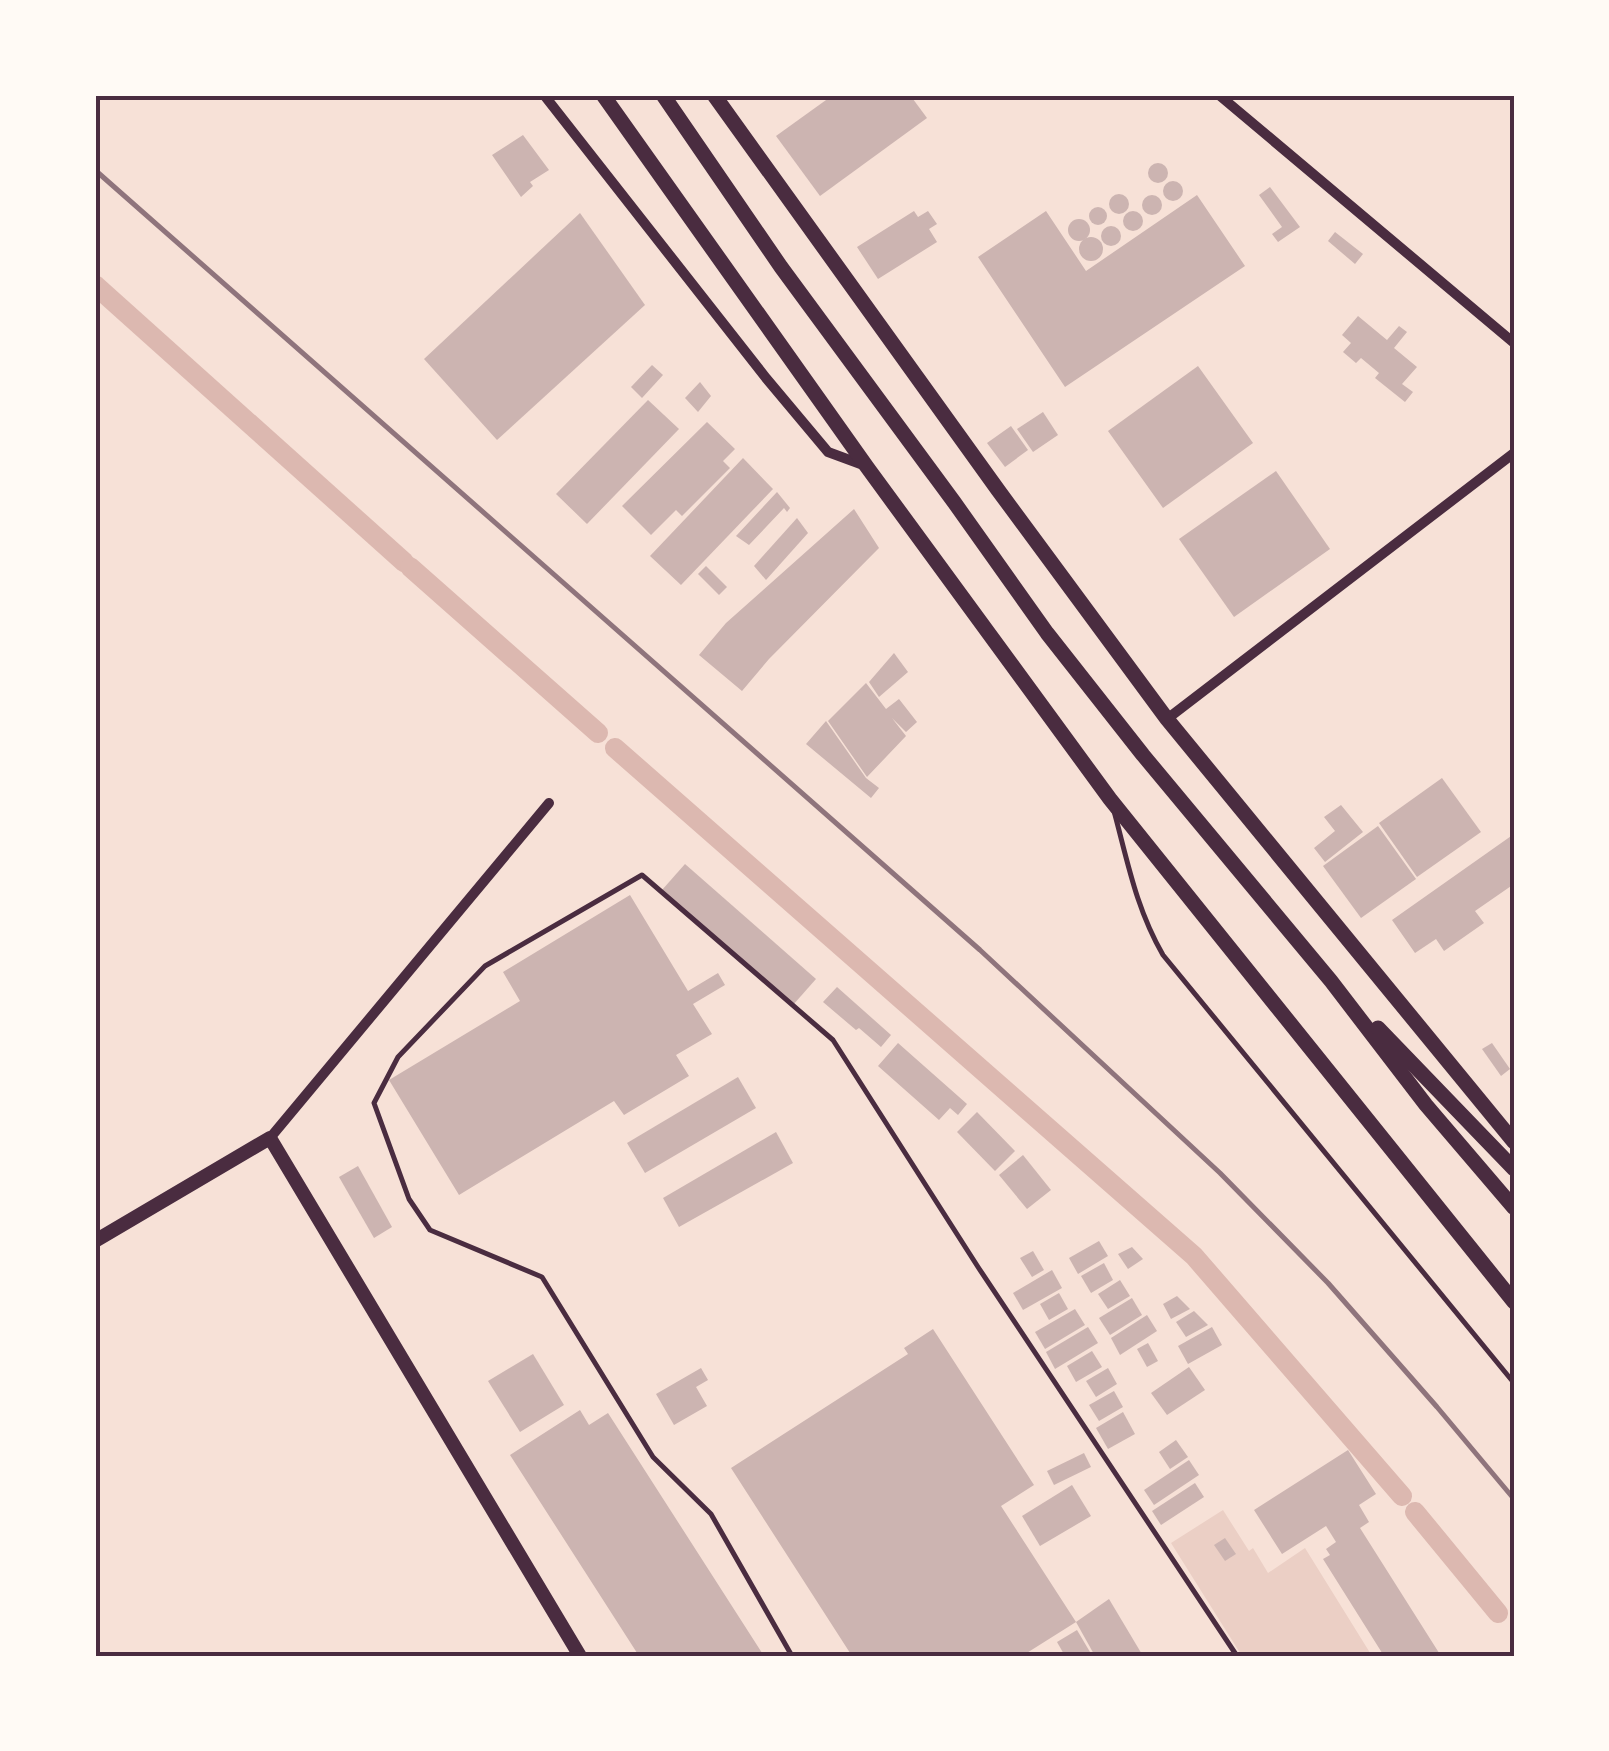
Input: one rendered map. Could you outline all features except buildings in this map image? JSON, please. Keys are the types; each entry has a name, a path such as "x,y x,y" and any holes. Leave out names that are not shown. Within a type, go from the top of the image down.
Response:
{"main road":[{"path":"603,95 1110,799 1514,1302"},
{"path":"663,95 780,267 1047,633 1142,755 1331,980 1426,1104 1514,1208"},
{"path":"714,95 1168,719 1514,1142"},
{"path":"1331,980 1514,1169"},
{"path":"95,1241 270,1138 580,1656"}],"street":[{"path":"544,95 828,452 867,466"},
{"path":"1219,95 1514,343"},
{"path":"1168,719 1512,459"},
{"path":"270,1138 549,804"}],"lane":[{"path":"1110,799 1134,890 1146,925 1163,955 1514,1383"},
{"path":"792,1656 711,1514 653,1457 542,1277 430,1230 409,1198 374,1104 398,1058 485,966 642,875 833,1040 978,1268 1237,1656"}],"shaded area":[{"path":"1223,1510 1268,1573 1305,1548 1372,1656 1242,1656 1171,1543"}],"waterway":[{"path":"95,285 404,562"},
{"path":"410,567 598,733"},
{"path":"615,748 1194,1256 1402,1496"},
{"path":"1415,1512 1498,1613"}],"railway":[{"path":"95,170 980,950 1220,1173 1328,1283 1514,1499"}]}
